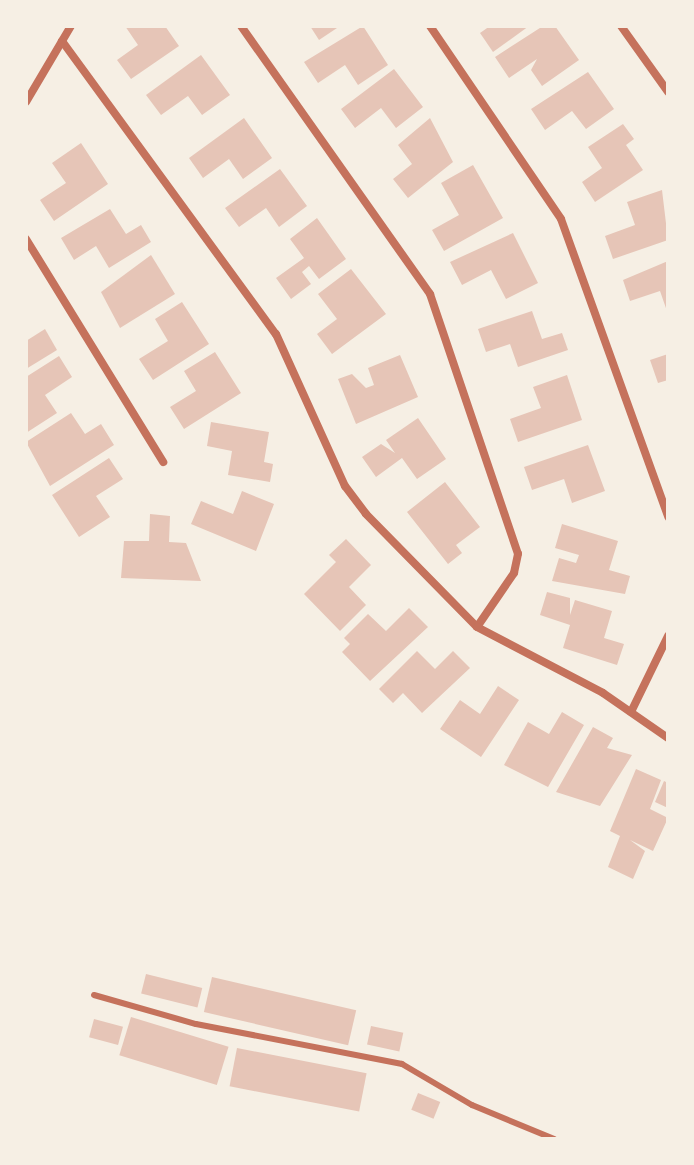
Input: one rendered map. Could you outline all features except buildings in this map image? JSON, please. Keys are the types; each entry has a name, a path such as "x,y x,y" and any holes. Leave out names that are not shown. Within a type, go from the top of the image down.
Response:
{"street":[{"path":"26,102 71,26"},
{"path":"241,26 430,294 518,554 514,573 477,627"},
{"path":"430,26 561,219 668,517"},
{"path":"621,26 668,92"},
{"path":"62,41 276,334 345,486 477,627 631,712 668,738"},
{"path":"26,239 163,462"},
{"path":"631,712 668,636"}],"lane":[{"path":"94,995 196,1024 402,1064 462,1101 554,1139"}]}
